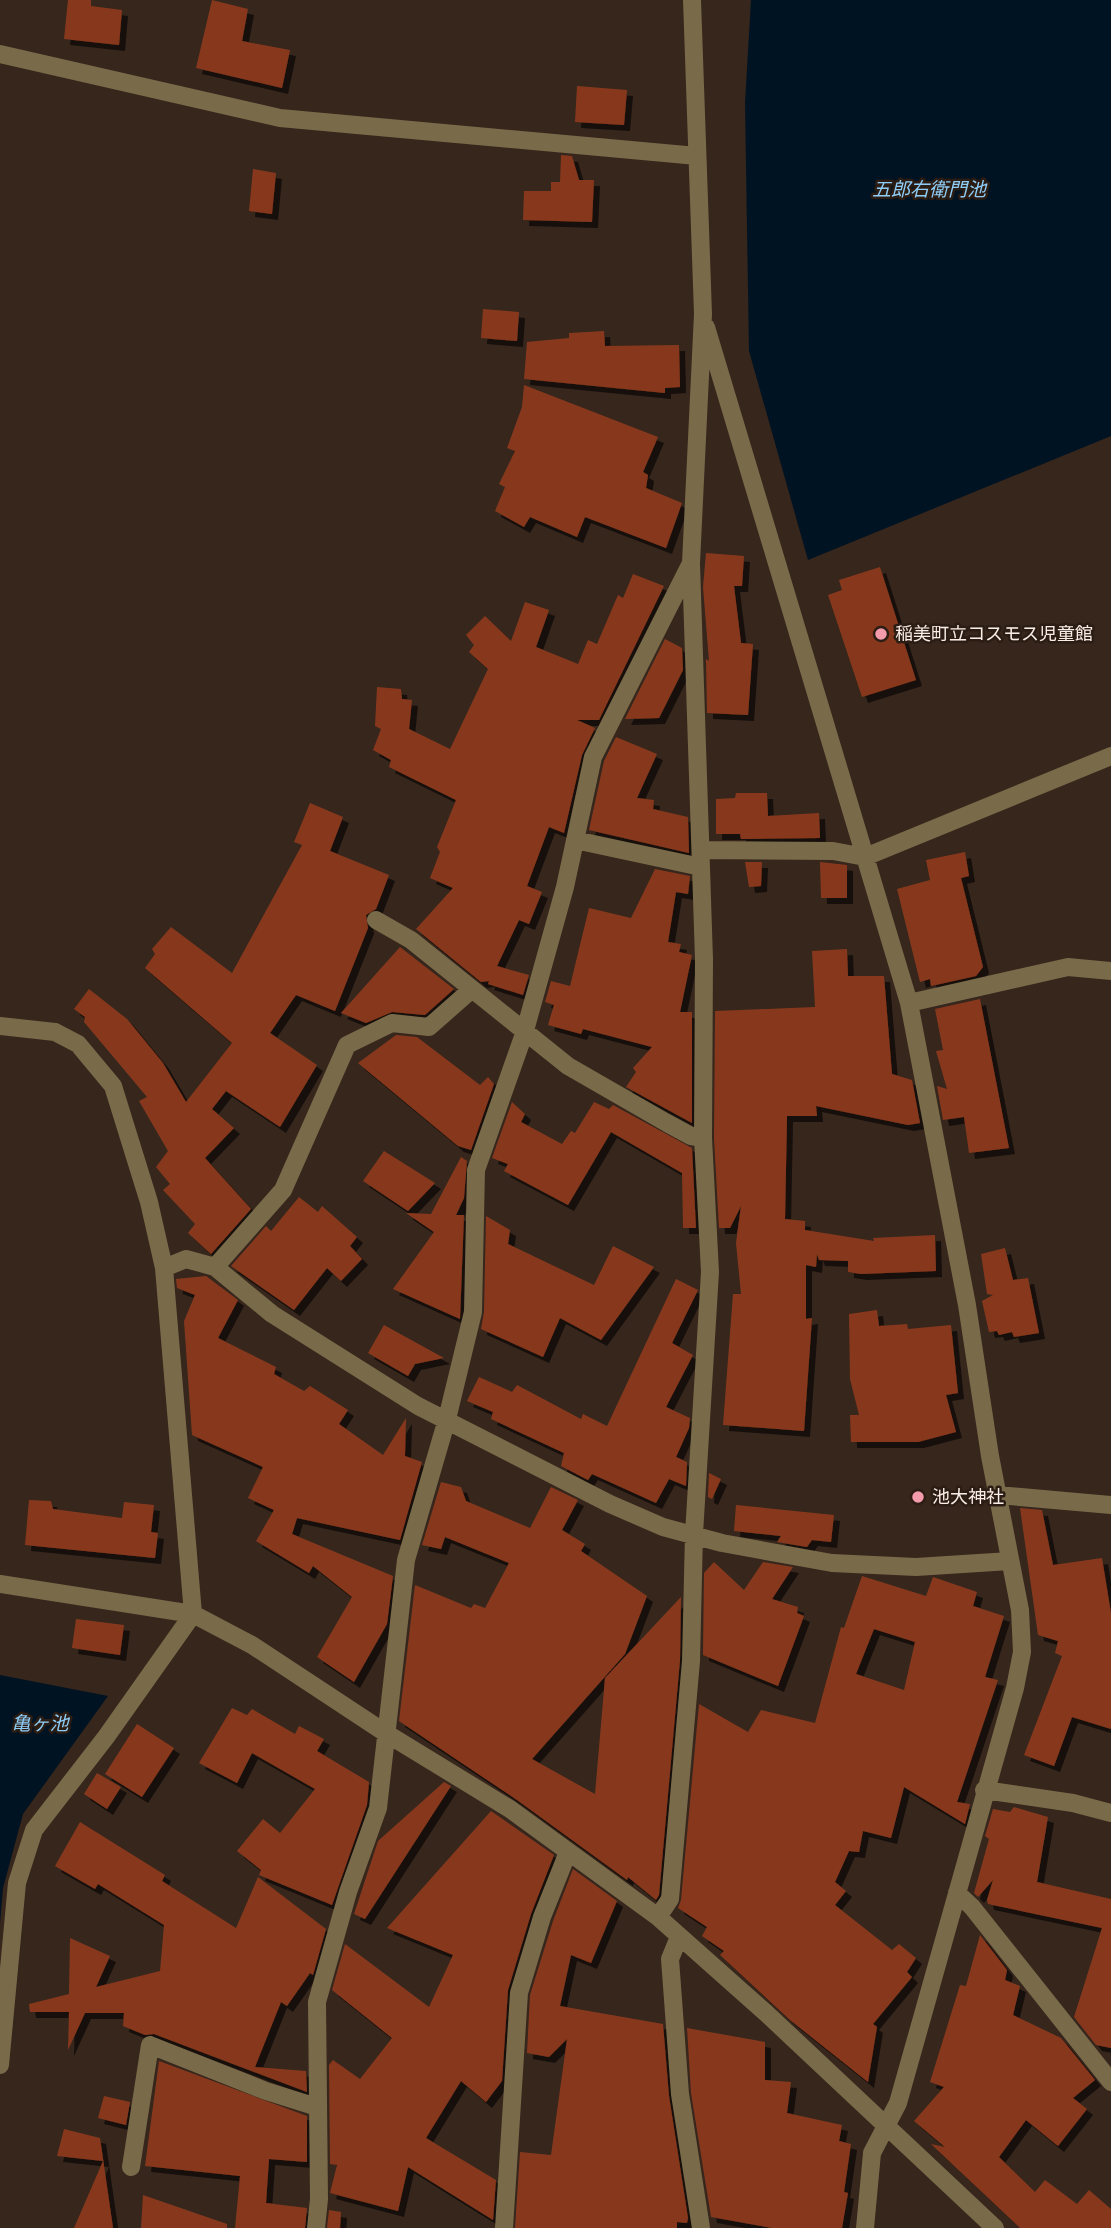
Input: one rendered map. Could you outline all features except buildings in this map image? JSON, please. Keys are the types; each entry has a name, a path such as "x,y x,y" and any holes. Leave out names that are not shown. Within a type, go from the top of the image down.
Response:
{"street":[{"path":"658,1917 670,1899 691,1661 694,1534 710,1272 703,1138 704,959 691,563 702,314 692,0"},
{"path":"0,54 280,118 697,156"},
{"path":"702,314 909,1003 967,1305 1020,1610 1022,1653 898,2103 872,2153 865,2228"},
{"path":"316,2228 319,2199 317,2003 348,1892 378,1808 384,1732 406,1560 447,1419 473,1312 476,1170 524,1034 565,887 593,757 691,563"},
{"path":"575,840 701,858 833,851 865,857 1111,756"},
{"path":"376,920 411,940 524,1034 568,1066 667,1124 691,1136 703,1138"},
{"path":"909,1003 1068,967 1111,971"},
{"path":"215,1267 283,1190 347,1045 392,1023 429,1027 471,990"},
{"path":"0,1026 55,1032 78,1044 113,1086 149,1202 164,1268 193,1614 106,1737 34,1830 17,1883 0,2065"},
{"path":"164,1268 187,1259 215,1267 272,1314 418,1406 610,1504 663,1527 722,1543 832,1563 916,1567 1010,1561"},
{"path":"998,1495 1111,1505"},
{"path":"0,1584 193,1614 252,1645 384,1732 510,1809 658,1917 766,2013 995,2228"},
{"path":"984,1790 1073,1803 1111,1812"},
{"path":"504,2228 519,1993 542,1917 568,1852"},
{"path":"957,1894 972,1907 1111,2082"},
{"path":"679,1937 670,1959 680,2094 701,2228"},
{"path":"131,2167 150,2045 317,2108"}],"water":[{"name":"五郎右衛門池","path":"751,0 1111,0 1111,436 808,560 749,351 745,103"},
{"name":"亀ヶ池","path":"0,1675 108,1696 23,1814 3,1888 0,1924"}],"place":[{"name":"稲美町立コスモス児童館","path":"881,634"},
{"name":"池大神社","path":"918,1497"}]}
